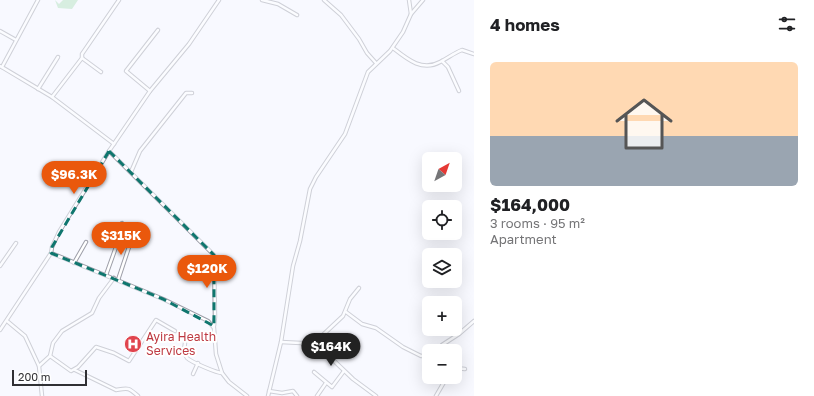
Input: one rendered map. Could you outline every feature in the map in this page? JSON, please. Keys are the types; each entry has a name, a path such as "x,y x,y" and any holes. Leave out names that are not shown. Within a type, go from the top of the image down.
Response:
{"street":[{"path":"38,0 1,66 52,97 114,144"},
{"path":"52,97 82,58 82,54 86,46 119,0"},
{"path":"0,330 35,274 51,253 52,247 60,232 109,151 150,91 189,44 219,0"},
{"path":"262,0 278,4 297,15"},
{"path":"324,0 340,15 359,39 365,51 376,63"},
{"path":"409,0 411,14"},
{"path":"268,396 281,342 293,266 300,242 310,189 316,177 345,134 364,79 376,63 393,48 403,32 411,14 423,0"},
{"path":"150,91 126,71 158,30"},
{"path":"0,31 16,40"},
{"path":"393,48 418,65 429,66 462,50 474,54"},
{"path":"38,89 58,57"},
{"path":"82,58 101,72"},
{"path":"442,61 450,71 459,91"},
{"path":"132,172 140,151 186,93 192,93"},
{"path":"109,151 132,172 214,255 214,326 216,354 222,373 229,382 247,396"},
{"path":"118,280 130,244 122,223"},
{"path":"106,275 115,250 112,235"},
{"path":"0,266 16,242"},
{"path":"74,263 86,242"},
{"path":"51,253 172,303 205,319 214,326"},
{"path":"39,366 50,356 52,346 58,335 92,313 99,298 114,278"},
{"path":"310,347 346,312 349,301 359,288"},
{"path":"346,312 362,324 376,328 400,345 422,357"},
{"path":"75,370 96,347 130,360 156,320 175,331"},
{"path":"6,321 25,336 39,366 42,396"},
{"path":"444,344 459,334 474,321"},
{"path":"281,342 297,342 310,347 333,360 344,371 376,396"},
{"path":"185,343 184,348 186,356 190,360 215,373 222,373"},
{"path":"50,356 68,370 75,370 116,390 123,387 128,388 138,396"},
{"path":"192,374 198,363"},
{"path":"314,372 326,383 332,386 344,371"},
{"path":"317,396 326,383"},
{"path":"436,396 443,384"},
{"path":"269,391 282,393 293,392 297,396"}],"highlighted area":[{"path":"109,151 214,255 214,326 163,299 51,253 52,247"}],"green space":[{"path":"55,0 59,4 63,0 78,0 72,9 58,8"}],"place":[{"name":"Ayira Health Services","path":"133,344"}]}
